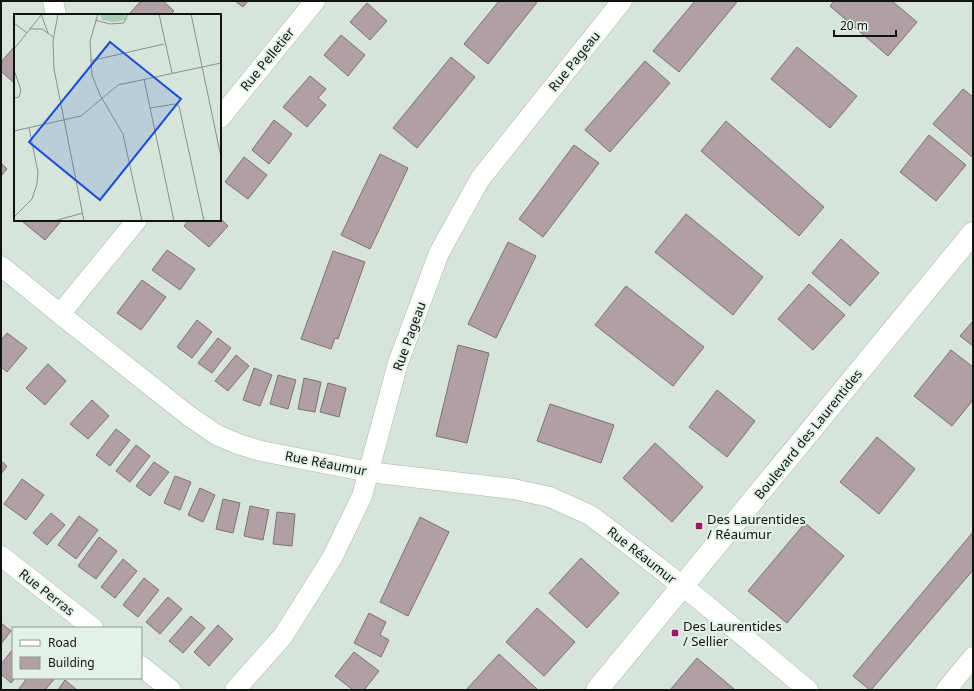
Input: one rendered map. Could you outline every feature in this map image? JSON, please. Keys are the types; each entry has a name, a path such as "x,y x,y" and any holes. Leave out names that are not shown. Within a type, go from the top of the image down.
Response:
{"street":[{"path":"53,1 56,14"},
{"name":"Rue Pelletier","path":"221,117 315,1"},
{"name":"Rue Pageau","path":"235,690 283,636 332,558 362,496 398,363 439,253 480,179 622,1"},
{"path":"60,314 136,221"},
{"name":"Boulevard des Laurentides","path":"597,690 973,233"},
{"name":"Rue Réaumur","path":"1,266 189,416 217,435 238,444 261,451 369,472 513,489 550,497 577,509 603,524 682,586 808,690"},
{"name":"Rue Perras","path":"1,556 92,627"},
{"path":"946,690 973,657"},
{"path":"142,667 171,690"}],"building":[{"path":"141,1 163,1 174,11 171,14 129,14"},
{"path":"235,1 248,1 243,7"},
{"path":"499,1 538,1 488,64 464,44"},
{"path":"695,1 737,2 679,72 653,51"},
{"path":"834,1 892,1 917,22 888,56 830,6"},
{"path":"367,3 387,21 370,40 350,22"},
{"path":"341,35 365,55 348,76 324,55"},
{"path":"14,47 14,83 1,71 1,62"},
{"path":"797,47 857,96 830,128 771,79"},
{"path":"451,57 475,77 417,148 393,128"},
{"path":"645,61 670,83 610,152 585,130"},
{"path":"310,76 326,89 318,98 326,105 307,127 283,107"},
{"path":"963,89 973,97 972,157 933,124"},
{"path":"274,120 292,134 269,164 252,150"},
{"path":"726,121 824,207 799,236 701,151"},
{"path":"929,135 966,165 936,201 900,172"},
{"path":"574,145 599,163 543,237 519,219"},
{"path":"380,154 408,168 370,249 341,235"},
{"path":"244,157 267,175 248,199 225,182"},
{"path":"1,163 7,169 1,176"},
{"path":"686,214 763,277 733,315 655,252"},
{"path":"221,219 228,226 209,247 184,226 188,221 221,221"},
{"path":"24,221 61,221 45,240 23,222"},
{"path":"841,239 879,273 850,306 812,273"},
{"path":"508,242 536,256 496,338 468,324"},
{"path":"167,250 195,269 180,290 152,270"},
{"path":"333,251 365,262 338,339 335,338 331,349 301,339"},
{"path":"142,280 166,297 141,330 117,313"},
{"path":"809,284 845,315 813,350 778,319"},
{"path":"626,286 704,347 673,386 595,325"},
{"path":"197,320 212,332 192,358 177,347"},
{"path":"973,321 973,346 960,336"},
{"path":"7,333 27,348 7,372 1,367 1,340"},
{"path":"218,338 231,348 212,373 198,363"},
{"path":"458,345 489,353 467,443 436,436"},
{"path":"951,350 973,367 973,400 952,426 914,396"},
{"path":"236,355 249,366 228,391 215,381"},
{"path":"48,364 66,381 45,405 26,388"},
{"path":"254,368 272,375 260,406 243,400"},
{"path":"278,375 296,380 288,409 270,404"},
{"path":"304,378 321,382 315,412 298,409"},
{"path":"328,383 346,388 339,417 320,412"},
{"path":"717,390 755,421 727,457 689,427"},
{"path":"92,400 109,416 88,439 70,424"},
{"path":"550,404 614,425 601,463 537,441"},
{"path":"116,429 130,440 110,466 96,455"},
{"path":"877,437 915,469 879,514 840,482"},
{"path":"655,443 703,487 672,522 623,478"},
{"path":"136,445 150,456 130,482 116,471"},
{"path":"1,461 7,466 1,474"},
{"path":"154,462 169,472 150,496 136,486"},
{"path":"175,476 191,482 180,510 164,503"},
{"path":"22,479 44,495 26,520 4,504"},
{"path":"200,488 215,495 203,522 188,515"},
{"path":"223,499 240,503 233,533 216,529"},
{"path":"250,506 269,510 263,540 244,536"},
{"path":"277,512 295,514 292,546 273,544"},
{"path":"51,513 65,525 47,545 33,533"},
{"path":"79,516 98,530 76,559 58,545"},
{"path":"420,517 449,532 408,616 380,602"},
{"path":"805,523 844,556 787,623 748,591"},
{"path":"973,532 973,570 870,690 853,676"},
{"path":"99,537 117,551 96,579 78,566"},
{"path":"581,558 619,593 587,628 549,593"},
{"path":"123,559 137,571 115,598 101,587"},
{"path":"144,578 159,590 138,617 123,605"},
{"path":"168,597 182,609 160,634 146,622"},
{"path":"537,608 575,642 544,676 506,642"},
{"path":"369,613 386,622 380,635 389,640 381,657 354,643"},
{"path":"191,616 205,628 183,653 169,641"},
{"path":"1,623 11,631 1,644"},
{"path":"218,625 233,639 209,666 194,652"},
{"path":"12,650 12,679 14,679 11,683 1,674 1,664"},
{"path":"354,652 379,671 364,690 353,690 335,676"},
{"path":"499,654 537,689 466,690"},
{"path":"697,658 734,689 670,690"},
{"path":"26,679 54,679 45,690 19,689"},
{"path":"65,680 77,690 58,690"}],"place":[{"name":"Des Laurentides / Réaumur","path":"699,526"},
{"name":"Des Laurentides / Sellier","path":"675,633"}]}
